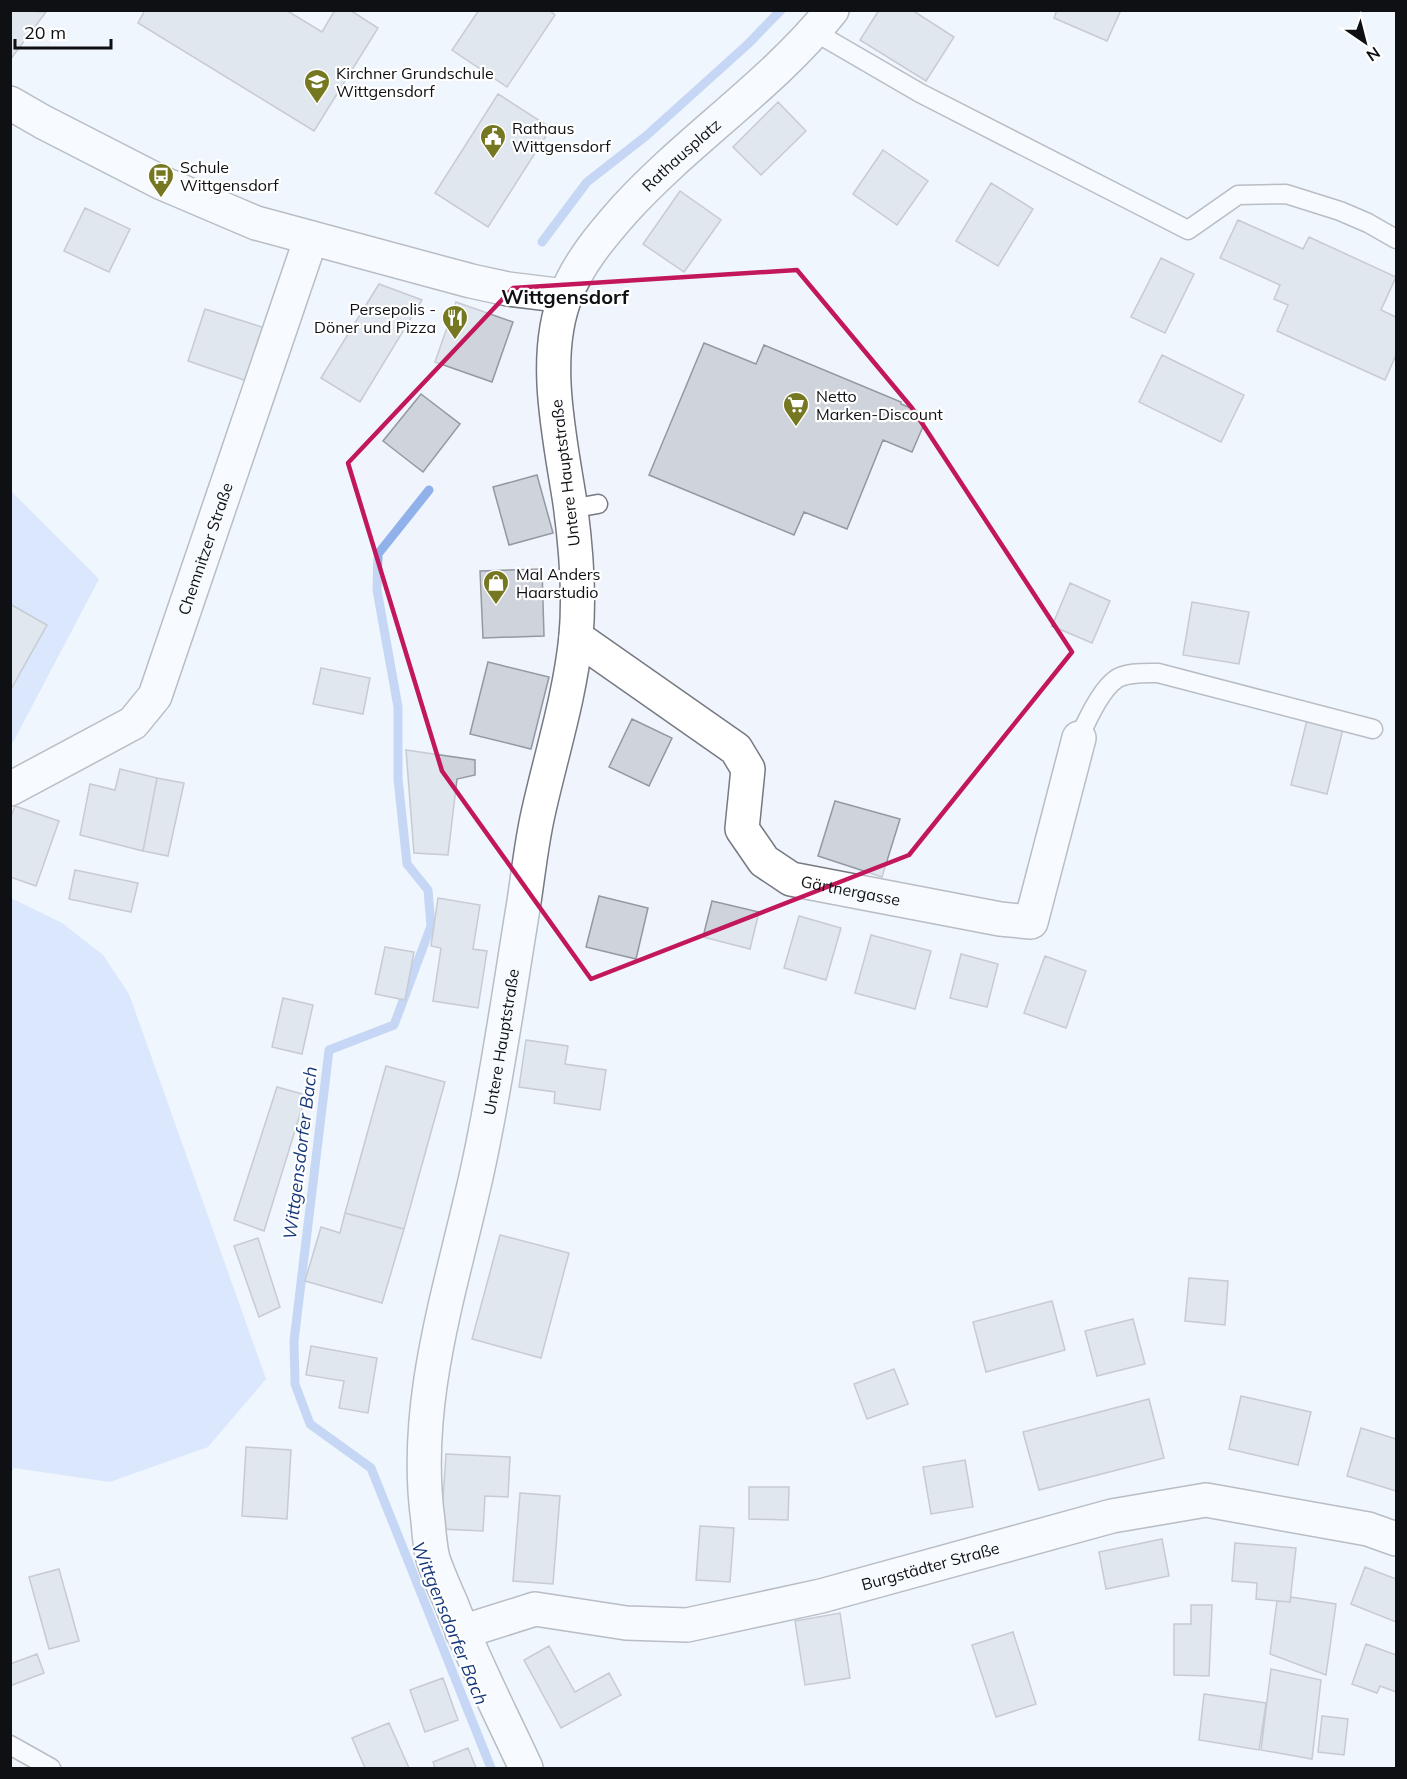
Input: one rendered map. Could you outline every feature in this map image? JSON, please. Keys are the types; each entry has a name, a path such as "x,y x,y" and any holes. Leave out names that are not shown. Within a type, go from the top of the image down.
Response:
{"street":[{"name":"Rathausplatz","path":"565,296 581,265 602,235 650,181 779,69 824,21"},
{"path":"10,103 162,183 256,223 471,281 508,289 565,296"},
{"name":"Chemnitzer Straße","path":"10,789 133,723 155,696 311,237"},
{"name":"Untere Hauptstraße","path":"526,1768 462,1632 433,1557 424,1492 428,1396 437,1336 479,1162 538,815 564,715 576,637 584,507 561,444 554,373 556,327 565,296"},
{"name":"Gärtnergasse","path":"576,637 736,749 748,769 742,829 764,861 791,879 1000,919 1031,922 1079,738"},
{"name":"Burgstädter Straße","path":"462,1632 535,1608 626,1623 687,1624 821,1596 1112,1516 1206,1500 1368,1529 1396,1539"}],"lane":[{"path":"824,21 920,93 1188,230 1238,195 1286,194 1358,219 1396,239"},
{"path":"1079,738 1089,714 1115,679 1135,674 1158,673 1373,729"},
{"path":"10,1745 51,1768"}],"highlighted area":[{"path":"797,270 912,408 1072,652 909,855 591,979 442,771 348,463 513,288"}],"shaded area":[{"path":"11,491 99,579 11,746"},
{"path":"11,898 62,923 103,955 129,994 266,1379 208,1447 110,1482 14,1468 11,1473"}],"building":[{"path":"10,10 46,12 10,60"},
{"path":"145,10 286,10 322,32 335,10 350,10 378,28 314,131 138,23"},
{"path":"479,10 549,10 555,15 507,87 452,50"},
{"path":"879,10 912,10 954,37 926,81 860,40"},
{"path":"1057,10 1121,10 1107,41 1054,18"},
{"name":"Rathaus Wittgensdorf","path":"498,94 551,128 488,227 435,193"},
{"path":"778,102 806,131 761,175 733,147"},
{"path":"883,150 928,181 897,225 853,194"},
{"path":"991,183 1033,209 998,266 956,241"},
{"path":"680,191 721,220 684,272 643,244"},
{"path":"85,208 130,229 109,272 64,251"},
{"path":"1238,220 1303,249 1309,237 1396,277 1381,310 1396,317 1396,355 1385,380 1277,331 1288,305 1274,299 1280,285 1220,258"},
{"path":"1161,258 1194,274 1165,333 1131,317"},
{"path":"379,284 422,300 360,402 321,378"},
{"path":"456,302 513,322 492,382 435,362"},
{"path":"205,309 265,328 247,381 188,361"},
{"name":"Netto Marken-Discount","path":"704,343 756,364 764,345 928,415 912,452 883,440 847,529 804,512 794,535 649,475"},
{"path":"1162,355 1244,395 1221,442 1139,402"},
{"path":"421,394 460,424 423,472 383,441"},
{"path":"537,475 553,533 509,545 493,487"},
{"path":"542,569 544,636 483,638 480,571"},
{"path":"1070,583 1110,601 1092,643 1052,626"},
{"path":"1192,602 1249,612 1239,664 1183,655"},
{"path":"10,604 47,625 10,691"},
{"path":"488,662 549,677 531,749 470,734"},
{"path":"321,668 370,678 363,714 313,704"},
{"path":"632,719 672,738 649,786 609,767"},
{"path":"1307,720 1343,729 1327,794 1291,785"},
{"path":"406,750 475,760 475,775 457,779 448,855 414,853"},
{"path":"120,769 157,778 143,851 80,835 90,784 115,790"},
{"path":"157,778 184,783 168,856 143,851"},
{"path":"835,801 900,819 882,877 818,856"},
{"path":"15,806 59,821 36,886 10,877 10,819"},
{"path":"75,870 138,883 131,912 69,899"},
{"path":"599,896 648,908 636,959 586,947"},
{"path":"438,898 480,905 473,949 487,951 478,1008 433,1001 441,948 431,946"},
{"path":"712,901 759,912 750,949 703,937"},
{"path":"799,916 841,928 826,980 784,968"},
{"path":"871,935 931,951 915,1009 855,993"},
{"path":"385,947 414,952 405,1000 375,994"},
{"path":"961,954 998,964 987,1007 950,998"},
{"path":"1045,956 1086,971 1066,1028 1024,1013"},
{"path":"283,998 313,1005 302,1054 272,1047"},
{"path":"526,1040 568,1046 565,1064 606,1070 600,1110 554,1103 555,1092 519,1087"},
{"path":"386,1066 445,1082 404,1229 345,1213"},
{"path":"277,1087 306,1095 264,1231 234,1220"},
{"path":"345,1213 404,1229 382,1303 305,1281 321,1227 340,1233"},
{"path":"500,1235 569,1253 541,1358 472,1339"},
{"path":"258,1238 280,1307 259,1317 234,1246"},
{"path":"1189,1278 1228,1281 1225,1325 1185,1321"},
{"path":"1052,1301 1065,1350 986,1372 973,1322"},
{"path":"1133,1319 1145,1364 1097,1376 1085,1331"},
{"path":"311,1346 377,1358 368,1413 339,1408 344,1381 306,1375"},
{"path":"894,1369 908,1404 867,1419 854,1384"},
{"path":"1241,1396 1311,1412 1298,1465 1229,1449"},
{"path":"1149,1399 1164,1458 1039,1490 1023,1432"},
{"path":"1361,1428 1396,1439 1396,1491 1347,1476"},
{"path":"246,1447 291,1450 287,1519 242,1516"},
{"path":"446,1454 510,1457 508,1497 485,1496 483,1531 441,1529"},
{"path":"965,1460 973,1507 931,1514 923,1467"},
{"path":"749,1487 789,1487 788,1520 749,1519"},
{"path":"520,1493 560,1496 553,1584 513,1581"},
{"path":"700,1526 734,1528 730,1582 696,1580"},
{"path":"1162,1539 1169,1576 1106,1589 1099,1552"},
{"path":"1235,1543 1296,1548 1290,1602 1256,1599 1257,1583 1232,1581"},
{"path":"1365,1567 1396,1579 1396,1622 1351,1604"},
{"path":"59,1569 79,1641 49,1649 29,1577"},
{"path":"1291,1597 1336,1604 1326,1675 1270,1654 1277,1601 1290,1602"},
{"path":"1191,1605 1212,1605 1209,1676 1174,1675 1174,1624 1191,1624"},
{"path":"840,1613 850,1678 805,1685 795,1621"},
{"path":"1013,1632 1036,1704 996,1717 972,1645"},
{"path":"1366,1644 1396,1655 1396,1692 1380,1686 1377,1693 1352,1684"},
{"path":"549,1646 575,1692 609,1673 621,1695 561,1728 524,1660"},
{"path":"37,1654 44,1673 10,1686 10,1664"},
{"path":"1271,1669 1321,1680 1312,1759 1261,1750"},
{"path":"443,1678 458,1720 425,1732 410,1690"},
{"path":"1204,1694 1266,1703 1259,1750 1199,1740"},
{"path":"1322,1716 1348,1719 1344,1755 1318,1752"},
{"path":"389,1723 409,1768 365,1768 352,1738"},
{"path":"468,1748 476,1768 435,1768 433,1762"}],"waterway":[{"name":"Wittgensdorfer Bach","path":"542,242 587,182 646,136 748,44 781,10"},
{"name":"Wittgensdorfer Bach","path":"429,490 378,554 377,590 398,707 398,779 407,864 428,890 431,926 394,1025 329,1050 294,1341 295,1384 310,1424 371,1468 491,1768"}],"place":[{"name":"Kirchner Grundschule Wittgensdorf","path":"317,105"},
{"name":"Rathaus Wittgensdorf","path":"493,160"},
{"name":"Schule Wittgensdorf","path":"161,199"},
{"name":"Persepolis - Döner und Pizza","path":"455,341"},
{"name":"Netto Marken-Discount","path":"796,428"},
{"name":"Mal Anders Haarstudio","path":"496,606"}],"district":[{"name":"Wittgensdorf","path":"565,296"}]}
